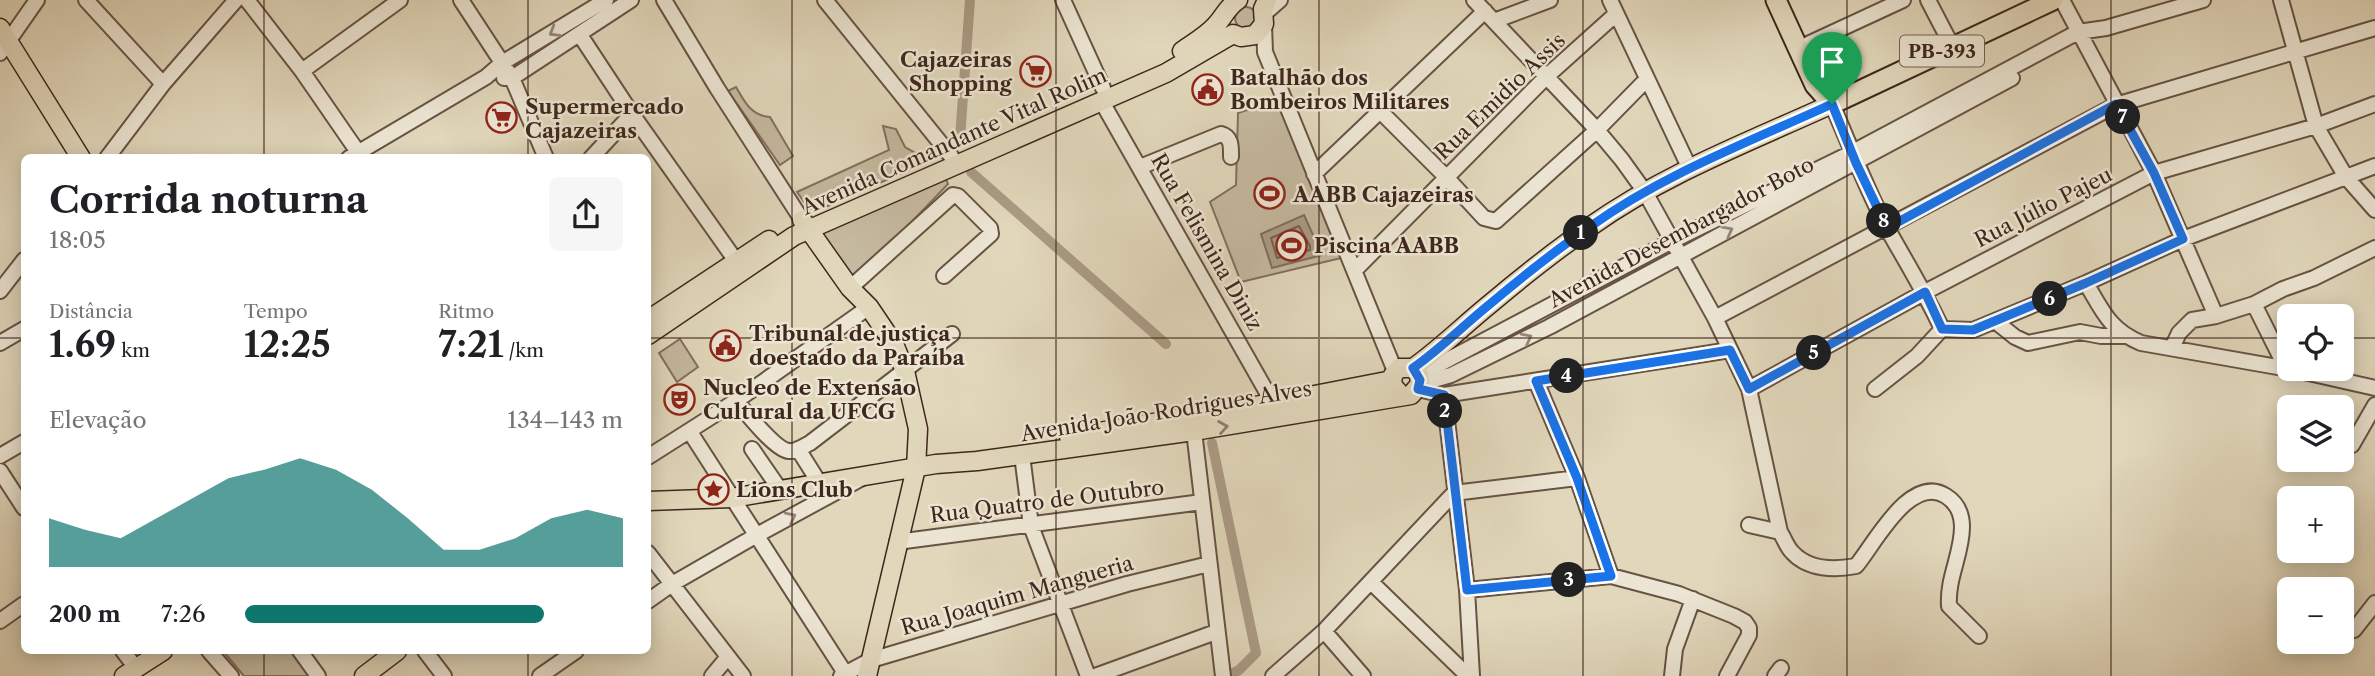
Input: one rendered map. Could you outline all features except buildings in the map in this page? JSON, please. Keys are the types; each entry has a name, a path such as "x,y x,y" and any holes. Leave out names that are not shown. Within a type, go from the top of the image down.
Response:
{"highway":[{"name":"PB-393","path":"1832,104 2053,0"},
{"path":"1784,2 1825,79 1832,104"},
{"path":"1784,2 1815,85 1832,104"}],"main road":[{"name":"Avenida Comandante Vital Rolim","path":"651,333 794,236 804,225 1103,95 1181,51 1211,30 1223,19 1231,4 1238,0"},
{"name":"Avenida Comandante Vital Rolim","path":"651,318 736,261 804,225 951,156 1103,95 1166,73 1238,35 1255,35 1262,9"},
{"path":"1223,19 1226,28 1238,35"},
{"path":"3,41 78,154"},
{"path":"1408,380 1433,355 1539,265 1592,225 1645,192 1690,169 1832,104"},
{"path":"804,225 850,288 869,307 894,344 905,371 918,429 916,468 869,668"},
{"name":"Avenida João Rodrigues Alves","path":"651,501 732,498 781,491 823,492 862,478 936,464 970,451 1024,445 1408,380"},
{"name":"Avenida João Rodrigues Alves","path":"936,464 959,464 1301,415 1408,380"},
{"path":"130,672 158,654"},
{"path":"365,676 393,654"}],"street":[{"path":"3,41 37,0"},
{"path":"86,0 163,84"},
{"path":"110,154 163,84 236,0"},
{"path":"247,0 302,71 356,154"},
{"path":"302,71 400,0"},
{"path":"461,0 512,78 544,154"},
{"path":"486,77 512,78 580,35 606,0"},
{"path":"360,154 486,77 502,63 631,0"},
{"path":"664,0 804,225"},
{"name":"Rua Felismina Diniz","path":"1063,0 1103,95 1140,167 1273,403"},
{"path":"1280,0 1262,9 1265,51 1355,270 1408,380 1444,395 1730,350"},
{"path":"1808,44 1903,0"},
{"path":"1928,0 1952,46"},
{"path":"2062,0 2154,173 2216,316"},
{"name":"Avenida Desembargador Boto","path":"1408,380 1451,374 1503,350 1681,257 1854,157 2080,36 2203,0"},
{"path":"2281,0 2316,126 2346,177 2375,211"},
{"path":"1314,174 1484,10 1545,1"},
{"path":"831,2 951,156"},
{"path":"1613,7 1690,169"},
{"name":"Rua Emidio Assis","path":"1355,270 1613,7"},
{"path":"1484,10 1597,130 1645,192 1716,318 1749,389 1780,532 1792,552 1808,564 1826,569 1856,566 1884,526 1907,501 1934,491 1943,494 1956,504 1961,514 1962,529 1950,579 1949,606 1979,636"},
{"path":"1716,318 2116,104 2375,28"},
{"path":"580,35 736,261"},
{"path":"1238,35 1265,51"},
{"path":"1380,111 1484,218 1496,221 1597,130 1646,80"},
{"path":"1832,104 1887,228 1925,292 1942,329"},
{"name":"Rua Júlio Pajeu","path":"1749,389 1925,292 2154,173 2316,126 2375,104"},
{"path":"595,154 632,114"},
{"path":"1140,167 1220,134 1226,135 1230,141 1231,157"},
{"name":"Avenida Desembargador Boto","path":"1408,380 1672,241 1854,157"},
{"path":"1875,389 1917,356 1942,329 1973,330 2183,239 2375,166"},
{"path":"850,288 953,195 958,196 982,220 991,234 944,276"},
{"path":"2172,348 2187,323 2192,320 2216,316 2254,304 2375,248"},
{"path":"0,291 21,264"},
{"path":"2086,283 2109,322 2124,336 2141,343 2277,367"},
{"path":"2254,304 2277,347"},
{"path":"651,455 736,401 869,307"},
{"path":"1995,321 2015,337 2028,343 2080,332 2124,336"},
{"path":"0,343 21,331"},
{"path":"736,401 779,447 789,451 798,449 810,443 952,334"},
{"path":"1495,334 1503,350"},
{"path":"1536,381 1577,478 1611,576"},
{"path":"2343,381 2375,388"},
{"path":"1444,395 1467,590 1470,676"},
{"path":"2354,442 2375,405"},
{"path":"690,432 845,675"},
{"path":"1194,432 1223,676"},
{"path":"0,456 21,444"},
{"path":"752,449 781,491"},
{"path":"651,599 823,492 798,449"},
{"path":"1022,455 1031,526 1088,676"},
{"path":"0,471 21,503"},
{"path":"1273,676 1324,631 1454,493 1577,478"},
{"name":"Rua Quatro de Outubro","path":"897,542 1202,502"},
{"path":"1749,524 1780,532"},
{"path":"651,557 743,676"},
{"name":"Rua Joaquim Mangueria","path":"845,675 1060,603 1209,565"},
{"path":"1467,590 1611,576 1693,599 1745,622 1749,628 1749,635 1732,674"},
{"path":"1371,582 1470,676"},
{"path":"1672,676 1675,649 1693,599"},
{"path":"2354,630 2375,603"},
{"path":"0,621 21,606"},
{"path":"1324,631 1363,676"},
{"path":"1095,676 1216,632"},
{"path":"124,654 130,672"},
{"path":"212,654 230,676"},
{"path":"302,654 318,676"},
{"path":"427,654 444,676"},
{"path":"540,676 572,654"},
{"path":"712,676 727,658"}],"shaded area":[{"path":"1246,7 1254,10 1257,18 1254,26 1246,29 1238,26 1235,18 1238,10"},
{"path":"736,87 753,111 770,117 793,156 780,165 728,91"},
{"name":"AABB Cajazeiras","path":"1281,99 1341,258 1241,282 1210,202 1236,185 1238,113"},
{"path":"883,126 896,129 905,147 929,161 812,213 797,192 889,150"},
{"path":"945,177 948,184 853,283 818,232"},
{"path":"680,339 698,367 677,382 659,353"},
{"path":"226,654 293,654 309,676 244,676"}],"water":[{"name":"Piscina AABB","path":"1304,215 1322,255 1272,268 1261,234"}],"waterway":[{"path":"960,138 970,0"},
{"path":"971,172 1166,344"},
{"path":"1212,443 1256,653 1239,670 1228,676"}],"place":[{"name":"Cajazeiras Shopping","path":"1035,71"},
{"name":"Batalhão dos Bombeiros Militares","path":"1207,89"},
{"name":"Supermercado Cajazeiras","path":"502,118"},
{"name":"AABB Cajazeiras","path":"1270,194"},
{"name":"Piscina AABB","path":"1291,245"},
{"name":"Tribunal de justiça doestado da Paraíba","path":"726,345"},
{"name":"Nucleo de Extensão Cultural da UFCG","path":"680,399"},
{"name":"Lions Club","path":"713,489"}],"route":[{"path":"1832,104 1887,228 2116,104 2154,173 2183,239 1973,330 1942,329 1925,292 1749,389 1730,350 1536,381 1577,478 1611,576 1467,590 1444,395 1418,389 1419,375 1413,368 1433,355 1490,303 1592,225 1645,192 1690,169 1832,104"}]}
